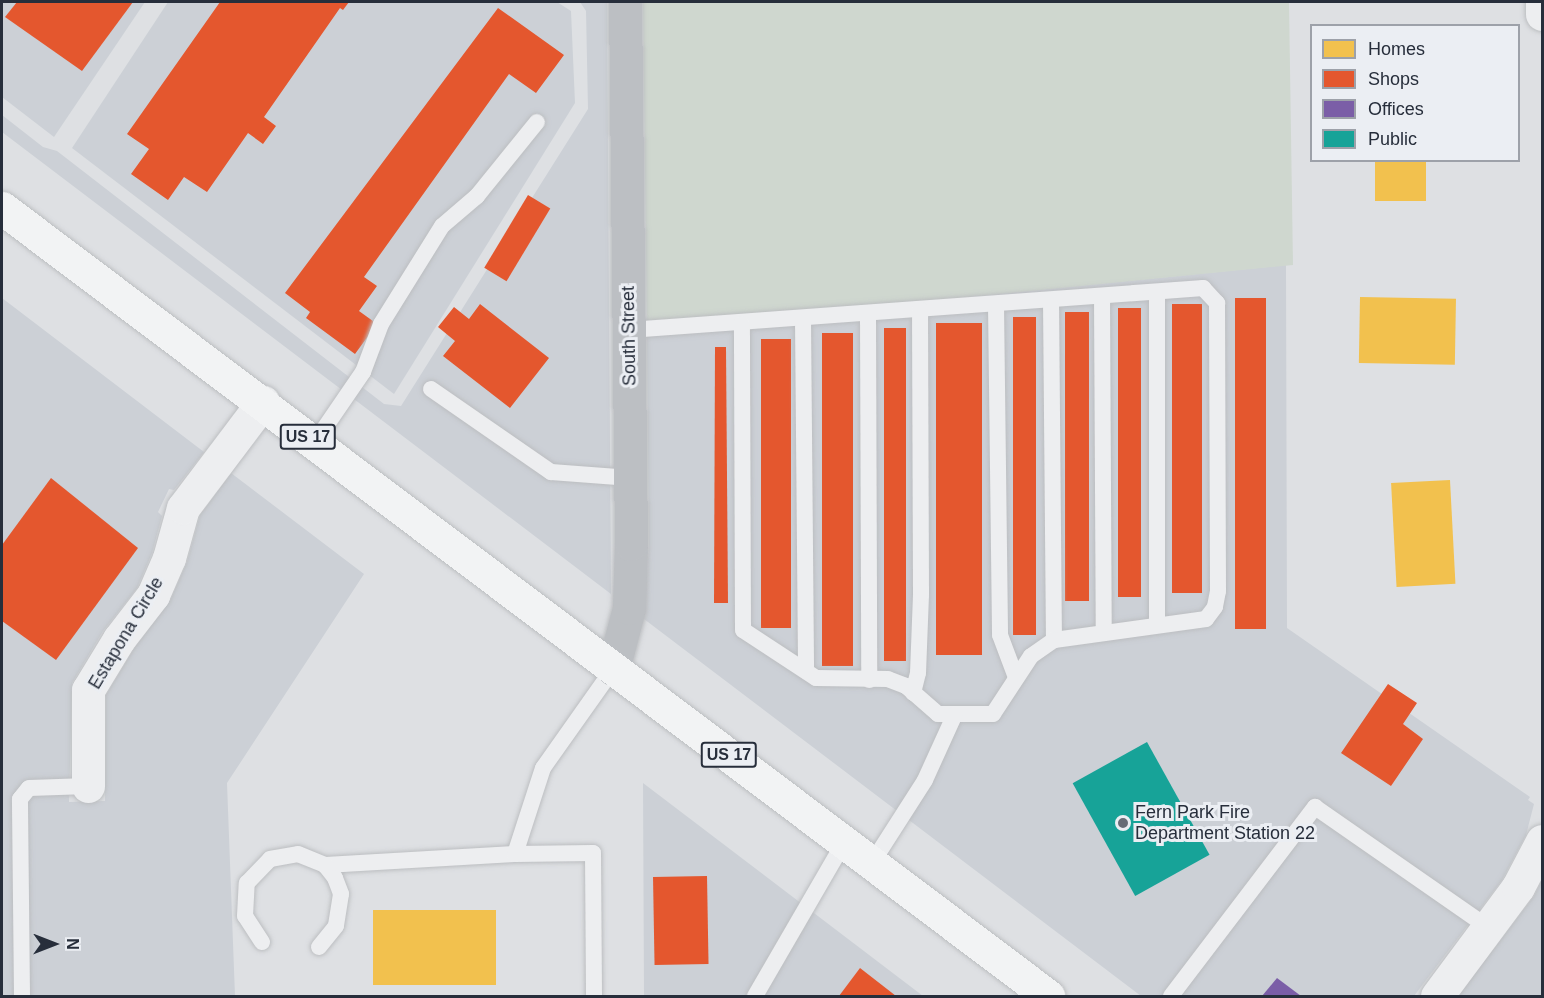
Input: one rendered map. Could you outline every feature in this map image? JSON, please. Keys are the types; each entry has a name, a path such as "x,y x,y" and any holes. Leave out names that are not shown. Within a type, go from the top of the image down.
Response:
{"main road":[{"name":"US 17","path":"2,208 263,402 1048,996"}],"street":[{"name":"South Street","path":"613,669 630,595 631,478 624,2"},
{"path":"1542,2 1542,14"},
{"name":"Estapona Circle","path":"88,786 88,690 119,639 153,595 169,558 183,508 263,402"},
{"path":"1437,996 1518,887 1542,841"}],"lane":[{"path":"315,442 363,372 381,324 442,226 477,196 537,122"},
{"path":"629,330 742,324 1203,288 1217,303 1218,591 1215,607 1206,619 1054,640 1030,656 1015,675 993,714 938,714 913,693 888,680 816,678 743,630 742,324"},
{"path":"1157,292 1157,626"},
{"path":"1102,296 1104,633"},
{"path":"1051,300 1054,640"},
{"path":"996,304 1000,635 1015,675"},
{"path":"913,693 921,594 920,310"},
{"path":"867,314 868,680"},
{"path":"803,319 806,671"},
{"path":"431,389 551,472 631,478"},
{"path":"515,854 543,768 613,669"},
{"path":"872,863 925,780 955,714"},
{"path":"22,996 20,798 29,788 88,786"},
{"path":"1171,996 1315,807 1489,928"},
{"path":"755,996 845,841"},
{"path":"262,942 245,916 244,900 247,883 256,869 284,854 305,856 324,865 335,878 342,911 336,926 319,947"},
{"path":"324,865 515,854 593,854 594,996"}],"shaded area":[{"path":"2,2 145,2 54,137 2,97"},
{"path":"168,2 557,2 571,11 575,103 394,394 72,148"},
{"path":"580,2 607,2 611,594 2,132 2,115 43,147 57,151 384,404 401,406 588,109 586,11"},
{"path":"643,2 1289,2 1293,265 647,329"},
{"path":"1286,265 1287,628 1530,797 1528,800 1534,804 1526,835 1502,880 1414,996 1141,996 644,619 649,544 647,329"},
{"path":"2,298 204,452 174,490 169,489 158,512 162,516 152,553 137,588 103,631 72,683 69,802 105,801 106,695 135,647 170,601 187,562 200,515 231,473 364,574 227,783 235,996 2,996"},
{"path":"643,783 923,996 644,996"},
{"path":"1542,880 1542,996 1458,996 1534,896"}],"building: Homes":[{"path":"1375,162 1426,162 1426,201 1375,201"},
{"path":"1360,297 1456,299 1455,365 1359,363"},
{"path":"1450,480 1455,584 1397,587 1391,483"},
{"path":"373,910 496,910 496,985 373,985"}],"building: Shops":[{"path":"17,2 133,2 82,71 5,17"},
{"path":"220,2 349,2 343,10 340,8 264,117 276,126 263,144 248,133 207,192 184,177 168,200 131,174 149,149 127,134"},
{"path":"498,8 564,55 536,93 509,74 364,277 377,286 359,311 377,324 355,354 306,318 310,312 285,293"},
{"path":"528,195 550,208 507,281 484,268"},
{"path":"1235,298 1266,298 1266,629 1235,629"},
{"path":"480,304 549,358 510,408 443,356 455,341 438,327 454,307 469,319"},
{"path":"1172,304 1202,304 1202,593 1172,593"},
{"path":"1118,308 1141,308 1141,597 1118,597"},
{"path":"1065,312 1089,312 1089,601 1065,601"},
{"path":"1013,317 1036,317 1036,635 1013,635"},
{"path":"936,323 982,323 982,655 936,655"},
{"path":"884,328 906,328 906,661 884,661"},
{"path":"822,333 853,333 853,666 822,666"},
{"path":"761,339 791,339 791,628 761,628"},
{"path":"715,347 726,347 728,603 714,603"},
{"path":"51,478 138,548 56,660 2,621 2,545"},
{"path":"1388,684 1417,703 1403,724 1423,739 1391,786 1341,753"},
{"path":"707,876 709,964 655,965 653,877"},
{"path":"860,968 896,996 839,996"}],"building: Offices":[{"path":"1277,978 1301,996 1262,996"}],"building: Public":[{"path":"1147,742 1210,855 1135,896 1073,783"}],"place":[{"name":"Fern Park Fire Department Station 22","path":"1123,823"}]}
